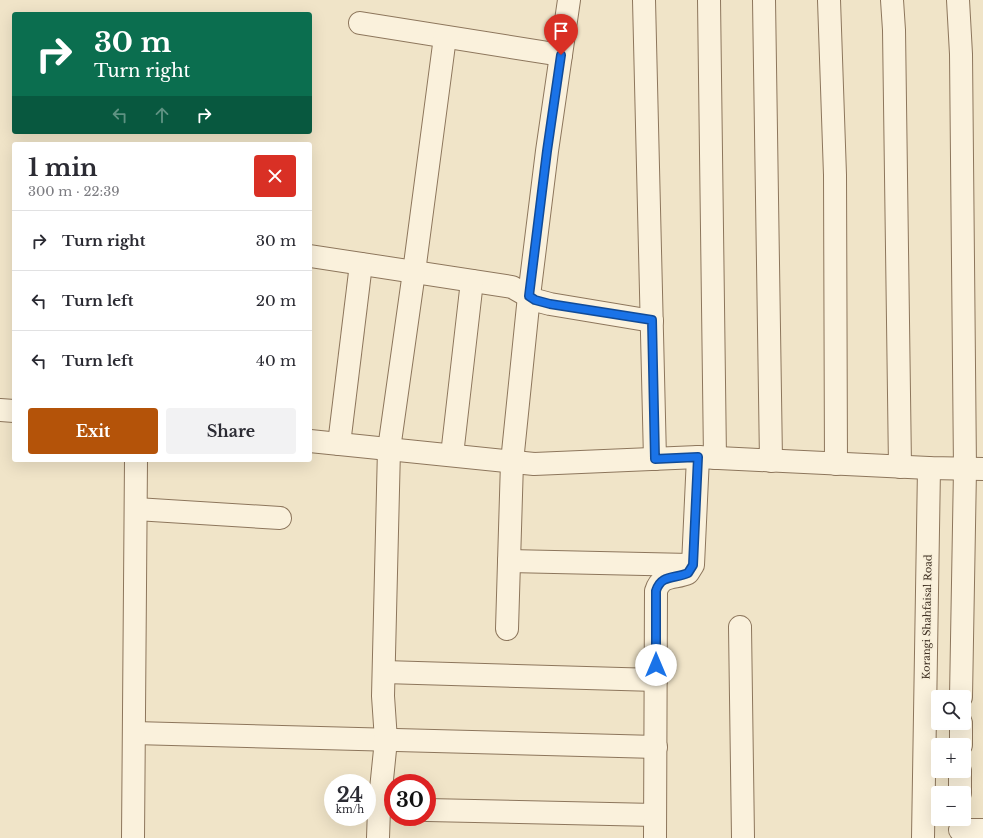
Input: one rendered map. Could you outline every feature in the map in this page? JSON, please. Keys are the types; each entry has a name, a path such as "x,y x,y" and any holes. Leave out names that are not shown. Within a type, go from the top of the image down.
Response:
{"street":[{"path":"507,629 512,462 529,296 547,151 569,0"},
{"path":"644,0 655,459"},
{"path":"655,838 656,591 657,586 662,581 668,577 688,573 693,565 707,458 709,0"},
{"path":"764,0 771,461"},
{"path":"829,0 835,175 836,464"},
{"path":"892,0 894,30 900,467"},
{"path":"958,0 974,469 961,690"},
{"path":"360,23 561,55"},
{"path":"386,774 386,740 383,696 389,449 445,37"},
{"path":"312,256 512,287 535,300 550,304 652,320"},
{"path":"339,444 361,264"},
{"path":"452,455 472,280"},
{"path":"0,410 12,411"},
{"path":"312,441 534,464 707,458 974,469"},
{"path":"133,838 136,462"},
{"name":"Korangi Shahfaisal Road","path":"923,838 929,468"},
{"path":"136,509 280,518"},
{"path":"509,561 693,565"},
{"path":"740,627 743,838"},
{"path":"384,672 656,680"},
{"path":"134,733 656,747"},
{"path":"436,810 655,816"},
{"path":"378,838 384,816"},
{"path":"960,829 983,830"}],"route":[{"path":"561,55 547,151 529,296 535,300 550,304 652,320 655,459 698,457 693,565 688,573 668,577 657,586 656,665"}]}
